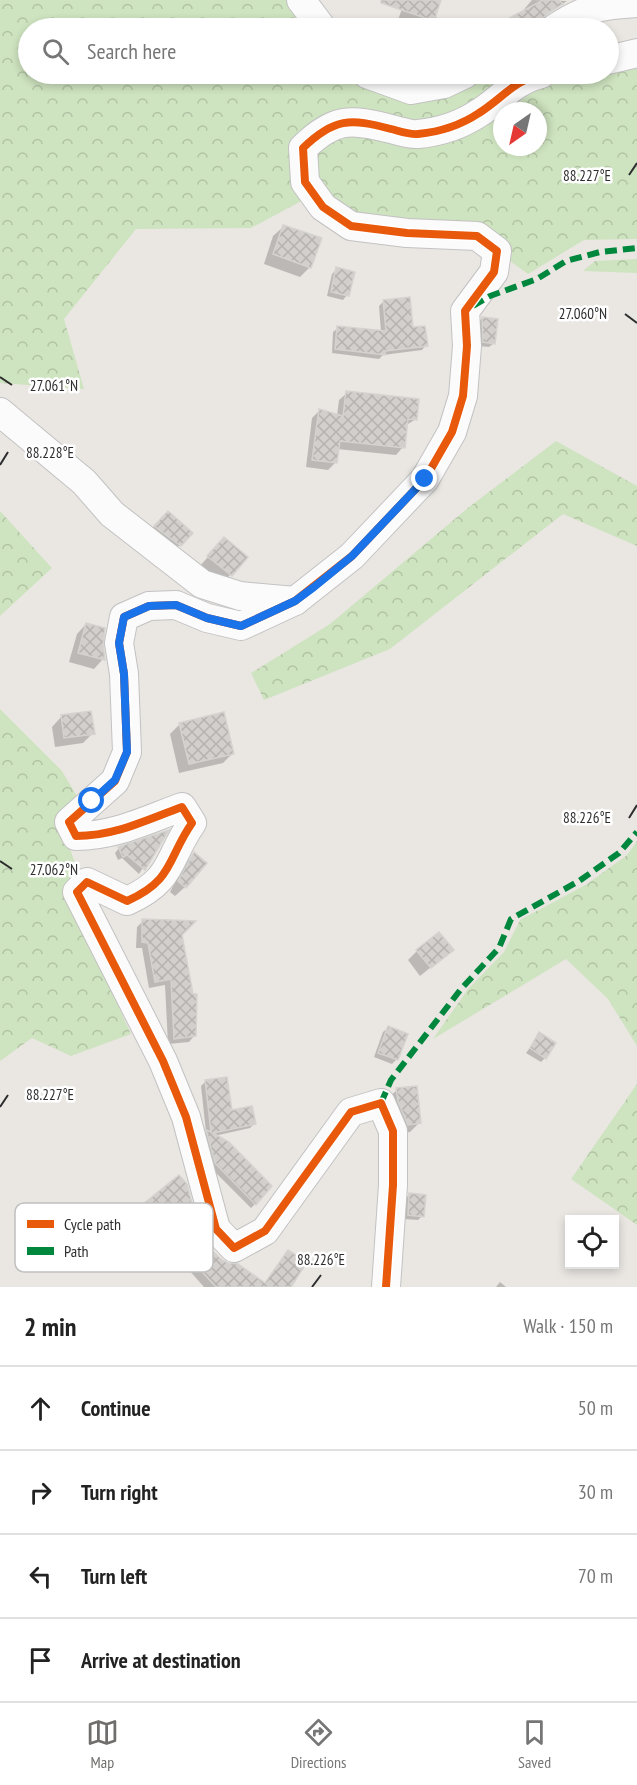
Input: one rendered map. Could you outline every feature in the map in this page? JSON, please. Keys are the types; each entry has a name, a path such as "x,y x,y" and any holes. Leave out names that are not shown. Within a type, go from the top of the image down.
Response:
{"street":[{"path":"301,0 314,18"},
{"path":"570,18 581,11 611,4 637,3"},
{"path":"619,58 637,53"},
{"path":"394,84 411,90 444,84"},
{"path":"209,1203 186,1117 163,1061 77,892 87,882 127,901 140,895 156,884 171,865 179,843 192,823 182,807 127,829 99,836 76,836 69,822 115,780 127,752 124,674 119,643 124,617 149,606 176,605 207,618 241,626 295,601 352,556 425,479 452,432 463,396 467,346 465,311 494,272 497,251 477,236 407,233 351,226 324,207 305,182 303,148 320,132 341,122 376,125 415,135 447,129 480,113 498,96 521,84"},
{"path":"0,412 84,482 112,514 202,584 240,596 295,601"},
{"path":"213,1218 216,1229 234,1248 265,1231 351,1112 381,1102 393,1131 393,1185 386,1287"}],"green space":[{"path":"0,0 288,0 301,18 18,18 18,84 360,84 448,90 463,84 502,84 446,120 311,129 305,199 251,228 136,229 64,319 84,389 0,383"},
{"path":"637,63 637,239 584,240 528,274 506,258 349,217 324,199 312,153 346,131 422,145 493,106 493,156 547,156 547,102 501,102 534,84 619,84 619,70"},
{"path":"637,259 637,273 583,271 595,261"},
{"path":"556,441 637,486 637,546 563,514 390,649 264,700 251,673 330,624 469,507"},
{"path":"0,511 52,568 0,616"},
{"path":"0,709 62,771 78,798 60,821 79,874 79,920 131,1034 71,1056 32,1038 0,1061"},
{"path":"637,841 637,1046 608,999 566,959 433,1039 468,989 504,952 520,920 587,884 627,855"},
{"path":"637,1084 637,1225 571,1179"}],"building":[{"path":"381,0 441,0 435,18 425,18 381,3"},
{"path":"543,0 558,0 563,4 546,14 544,18 510,18"},
{"path":"283,225 322,238 311,268 273,254"},
{"path":"336,267 355,272 349,296 331,292"},
{"path":"410,297 413,327 425,326 428,346 385,351 385,355 335,349 337,326 386,331 383,300"},
{"path":"482,317 498,319 495,344 483,342"},
{"path":"346,391 419,399 417,420 408,419 405,448 340,441 337,463 312,460 319,409 343,416"},
{"path":"168,511 193,533 181,546 154,526"},
{"path":"224,537 248,557 232,576 207,556"},
{"path":"86,623 105,628 103,645 105,660 78,653"},
{"path":"91,711 95,734 64,738 61,715"},
{"path":"224,712 234,754 189,764 179,723"},
{"path":"169,830 145,870 127,855 123,857 118,847"},
{"path":"194,852 207,863 186,888 178,881"},
{"path":"142,919 196,921 182,935 193,994 197,994 196,1036 174,1039 171,979 155,982 148,943 142,942"},
{"path":"439,932 454,950 431,968 416,950"},
{"path":"388,1026 408,1034 398,1060 378,1053"},
{"path":"539,1032 556,1043 546,1059 530,1048"},
{"path":"227,1077 232,1110 252,1106 256,1124 213,1133 229,1142 272,1186 256,1205 215,1163 206,1130 211,1132 205,1080"},
{"path":"417,1086 421,1123 408,1125 398,1101 396,1088"},
{"path":"179,1175 187,1184 192,1203 144,1203"},
{"path":"409,1193 426,1195 424,1217 408,1215"},
{"path":"288,1250 307,1262 291,1287 216,1287 202,1272 213,1272 213,1251 222,1260 238,1264 265,1283"}],"marked path":[{"path":"473,306 490,296 537,279 566,261 600,252 637,248"},
{"path":"381,1103 391,1080 461,989 499,948 511,919 579,881 619,853 637,832"}],"cycle path":[{"path":"209,1203 186,1117 163,1061 77,892 87,882 127,901 142,893 162,877 192,823 182,807 130,826 90,835 76,836 69,822 115,781 127,752 124,674 119,643 124,617 149,606 176,605 207,618 241,626 295,601 352,556 425,479 452,432 463,396 467,346 465,311 494,272 497,251 477,236 407,233 351,226 323,207 305,182 303,148 324,131 343,123 377,125 404,133 434,132 465,121 487,108 518,84"},
{"path":"213,1218 216,1229 234,1248 265,1231 351,1112 381,1103 393,1131 393,1185 386,1287"}],"route":[{"path":"92,801 115,780 127,752 124,674 119,643 124,617 149,606 176,605 207,618 241,626 295,601 314,587 352,556 425,479"}]}
